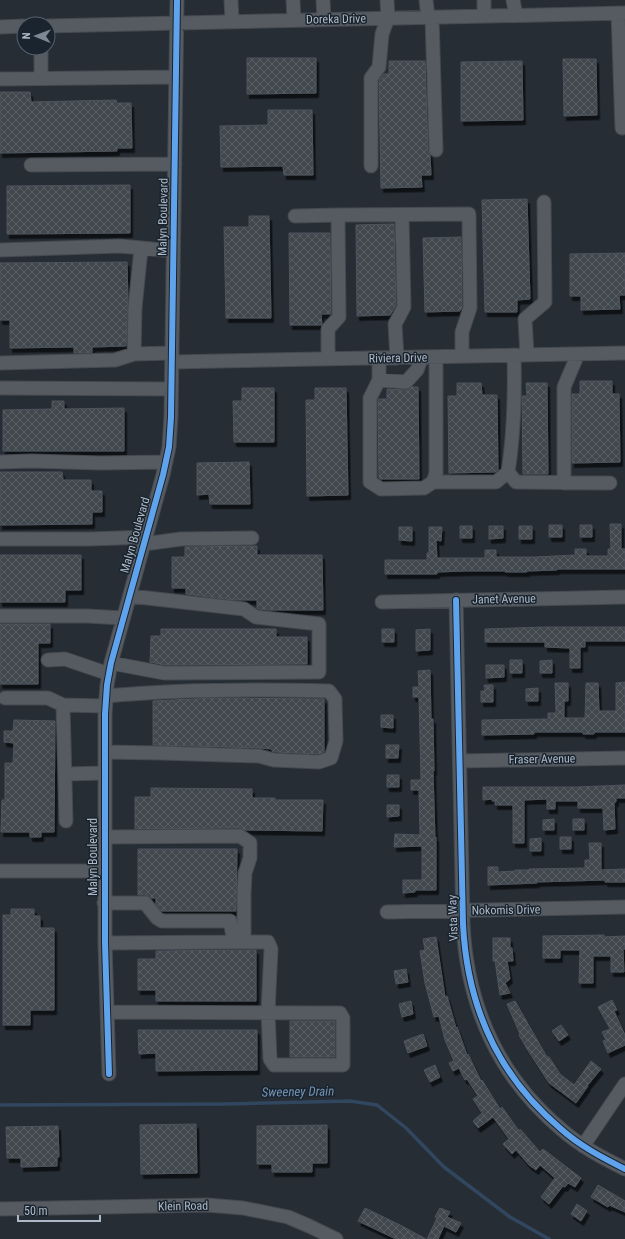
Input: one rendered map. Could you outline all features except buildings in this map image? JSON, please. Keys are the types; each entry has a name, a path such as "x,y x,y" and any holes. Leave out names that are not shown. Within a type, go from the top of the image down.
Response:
{"street":[{"name":"Malyn Boulevard","path":"109,1074 104,903 104,773 106,701 110,668 146,541 169,447 178,0"},
{"path":"231,0 232,21"},
{"path":"294,0 294,20"},
{"path":"323,0 324,19"},
{"path":"370,166 371,78 379,67 382,34 388,18 387,0"},
{"path":"426,0 430,17 436,150"},
{"path":"484,0 484,16"},
{"path":"513,0 516,15"},
{"name":"Doreka Drive","path":"56,26 621,13"},
{"path":"621,13 622,128"},
{"path":"0,27 16,26"},
{"path":"41,56 41,78"},
{"path":"0,79 176,78"},
{"path":"31,165 175,164"},
{"path":"527,355 525,319 545,302 544,202"},
{"path":"295,216 469,214 470,308 462,332 462,356"},
{"path":"328,359 328,329 339,317 338,215"},
{"path":"396,358 395,324 404,307 402,215"},
{"path":"0,250 120,246 173,251"},
{"path":"134,354 135,308 141,249"},
{"name":"Riviera Drive","path":"0,363 115,360 134,354 172,357 328,359 625,353"},
{"path":"564,483 564,387 578,354"},
{"path":"432,482 496,482 508,472 511,452 515,394 514,355"},
{"path":"379,380 406,382 417,370 422,357"},
{"path":"379,358 379,380 370,398 370,482 381,489 424,488 432,482 436,474 436,357"},
{"path":"1,388 171,389"},
{"path":"0,462 166,462"},
{"path":"508,472 516,482 610,483"},
{"path":"0,539 90,539 146,541 252,538"},
{"path":"48,660 65,659 110,668 164,672 319,672 318,624 256,617 244,609 130,596"},
{"name":"Janet Avenue","path":"382,602 625,597"},
{"name":"Vista Way","path":"456,600 463,911 465,949 474,996 483,1021 498,1053 514,1080 534,1104 560,1129 583,1146 625,1169"},
{"path":"0,616 87,616 123,618"},
{"path":"5,698 48,698 63,704 106,701 146,692 329,690 336,699 336,741 331,758 319,762 274,760 259,756 105,752"},
{"path":"63,704 66,821"},
{"name":"Fraser Avenue","path":"460,761 625,758"},
{"path":"65,774 104,773"},
{"path":"104,837 240,836 250,843 250,858 245,873 241,894 239,942"},
{"path":"0,871 104,871"},
{"path":"104,903 151,901 157,918 162,921 230,921 239,942"},
{"name":"Nokomis Drive","path":"386,912 625,907"},
{"path":"105,943 268,942 271,948 268,1012 270,1058 274,1065 344,1065 343,1018 340,1013 268,1012 107,1012"},
{"path":"583,1146 625,1084"},
{"name":"Klein Road","path":"0,1209 207,1205 225,1206 288,1217 331,1238"}],"waterway":[{"name":"Sweeney Drain","path":"0,1105 228,1104 350,1101 377,1105 406,1128 444,1167 510,1217 549,1239"}],"cycle path":[{"path":"109,1074 105,943 105,714 107,685 111,663 163,475 169,447 171,417 177,0"},
{"path":"456,600 463,924 471,983 479,1010 490,1037 503,1062 520,1086 539,1108 576,1141 625,1169"}]}
